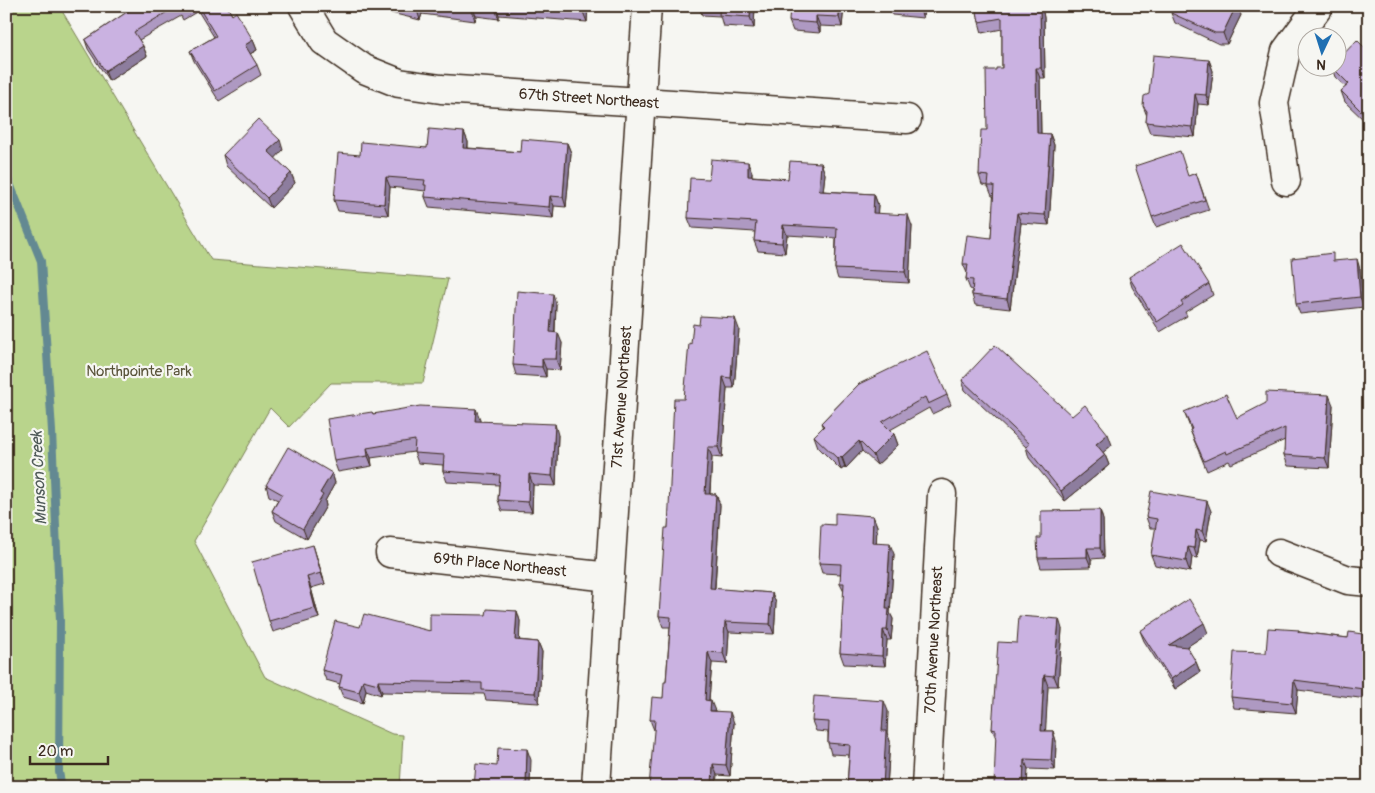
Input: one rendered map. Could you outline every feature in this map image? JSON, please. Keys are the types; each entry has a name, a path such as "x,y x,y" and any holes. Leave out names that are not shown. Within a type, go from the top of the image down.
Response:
{"street":[{"name":"67th Street Northeast","path":"303,6 324,41 364,69 398,83 441,89 907,119"},
{"name":"71st Avenue Northeast","path":"596,787 648,6"},
{"path":"1286,181 1274,103 1286,51 1319,6"},
{"name":"70th Avenue Northeast","path":"926,787 942,494"},
{"name":"69th Place Northeast","path":"390,552 610,577"},
{"path":"1279,553 1348,580 1369,582"}],"green space":[{"name":"Northpointe Park","path":"6,6 59,6 211,260 448,279 423,383 331,383 289,427 270,408 194,541 265,677 392,734 403,735 400,787 6,787"}],"building":[{"path":"136,6 177,6 134,32 143,46 105,71 85,40"},
{"path":"177,6 186,6 180,10"},
{"path":"198,6 227,6 232,15 236,12 253,40 245,45 257,65 215,91 190,51 216,36"},
{"path":"402,6 418,6 417,10"},
{"path":"437,6 472,6 472,10"},
{"path":"479,6 495,6 495,9"},
{"path":"518,6 584,6 583,12"},
{"path":"720,6 751,6 750,17 719,15"},
{"path":"790,6 839,6 839,17 816,16 816,23 789,21"},
{"path":"902,6 919,6 919,8"},
{"path":"976,6 1040,6 1041,68 1036,68 1037,133 1050,134 1045,215 1017,213 1007,299 972,295 973,280 966,279 968,264 963,264 967,235 991,238 994,186 988,186 989,176 979,175 981,130 987,130 986,70 1002,68 1002,18 979,22"},
{"path":"1174,6 1236,6 1223,33 1215,33 1171,13"},
{"path":"1357,40 1369,52 1369,116 1364,110 1362,112 1341,91 1349,84 1343,78 1348,78 1348,49"},
{"path":"1153,55 1209,60 1206,95 1195,94 1192,127 1146,122 1147,111 1143,106 1144,96 1149,94"},
{"path":"258,119 280,140 268,151 291,173 267,198 223,155"},
{"path":"429,129 464,132 463,148 520,152 521,139 567,143 563,197 550,196 549,207 425,197 425,180 386,177 384,204 334,200 338,153 360,155 361,142 427,148"},
{"path":"1180,151 1188,176 1196,173 1205,200 1152,217 1135,166"},
{"path":"711,159 748,162 748,176 788,179 790,161 821,163 819,191 874,194 873,213 908,215 905,272 835,269 837,228 783,225 782,243 754,241 756,222 688,218 690,178 709,179"},
{"path":"1183,243 1209,284 1181,302 1183,305 1157,322 1129,277"},
{"path":"1333,253 1333,261 1357,259 1360,297 1296,304 1292,258"},
{"path":"517,291 553,294 550,332 558,333 556,359 542,359 542,367 513,365"},
{"path":"700,316 735,318 731,378 723,377 718,447 708,447 705,494 716,494 710,588 772,593 770,624 725,622 723,653 708,652 705,700 711,701 710,711 730,712 726,765 713,764 712,787 649,787 655,720 650,720 652,697 663,698 671,617 659,616 665,528 668,528 674,399 684,399 689,343 691,344 693,324 699,325"},
{"path":"995,345 1072,416 1085,405 1108,434 1096,444 1105,455 1061,491 1026,447 1030,444 962,380"},
{"path":"927,351 947,395 928,404 925,397 882,422 894,434 873,455 859,441 838,459 814,436 824,426 821,423 859,384"},
{"path":"1266,392 1329,395 1325,458 1284,455 1285,428 1227,454 1226,451 1204,461 1184,412 1226,394 1237,418 1266,403"},
{"path":"420,406 476,409 475,421 555,424 552,476 529,474 528,502 498,500 500,475 443,471 444,455 414,453 415,440 367,448 368,456 334,461 327,419"},
{"path":"288,447 332,473 320,493 323,495 303,529 272,511 282,494 266,485"},
{"path":"1369,464 1369,498 1368,498"},
{"path":"1151,491 1207,501 1202,531 1196,530 1194,548 1188,547 1186,561 1151,555 1157,519 1146,517"},
{"path":"1100,510 1100,548 1087,548 1087,557 1038,558 1037,538 1041,538 1041,511"},
{"path":"835,513 873,516 872,543 890,544 886,609 889,609 887,630 883,630 882,656 840,653 844,583 840,583 841,564 819,563 821,524 835,525"},
{"path":"313,545 321,573 307,577 315,608 269,621 252,562"},
{"path":"1189,599 1204,623 1169,645 1187,647 1196,662 1171,679 1140,631"},
{"path":"487,609 517,611 515,640 538,642 535,693 482,690 482,683 378,681 378,684 363,680 359,692 339,687 342,675 322,670 335,621 360,627 364,614 430,631 430,614 486,615"},
{"path":"1019,616 1059,619 1054,676 1044,675 1041,731 1053,731 1051,760 1024,759 1023,787 994,787 996,730 992,729 998,642 1017,643"},
{"path":"1268,628 1299,630 1298,632 1348,638 1349,632 1369,635 1369,664 1367,664 1364,689 1294,680 1292,703 1231,697 1234,652 1266,653"},
{"path":"814,696 884,701 882,731 886,731 883,787 847,787 850,745 828,743 829,722 812,721"},
{"path":"498,748 527,749 526,785 521,785 521,787 474,787 476,764 497,766"}],"waterway":[{"name":"Munson Creek","path":"6,174 41,261 52,431 60,621 59,772 62,787"}]}
